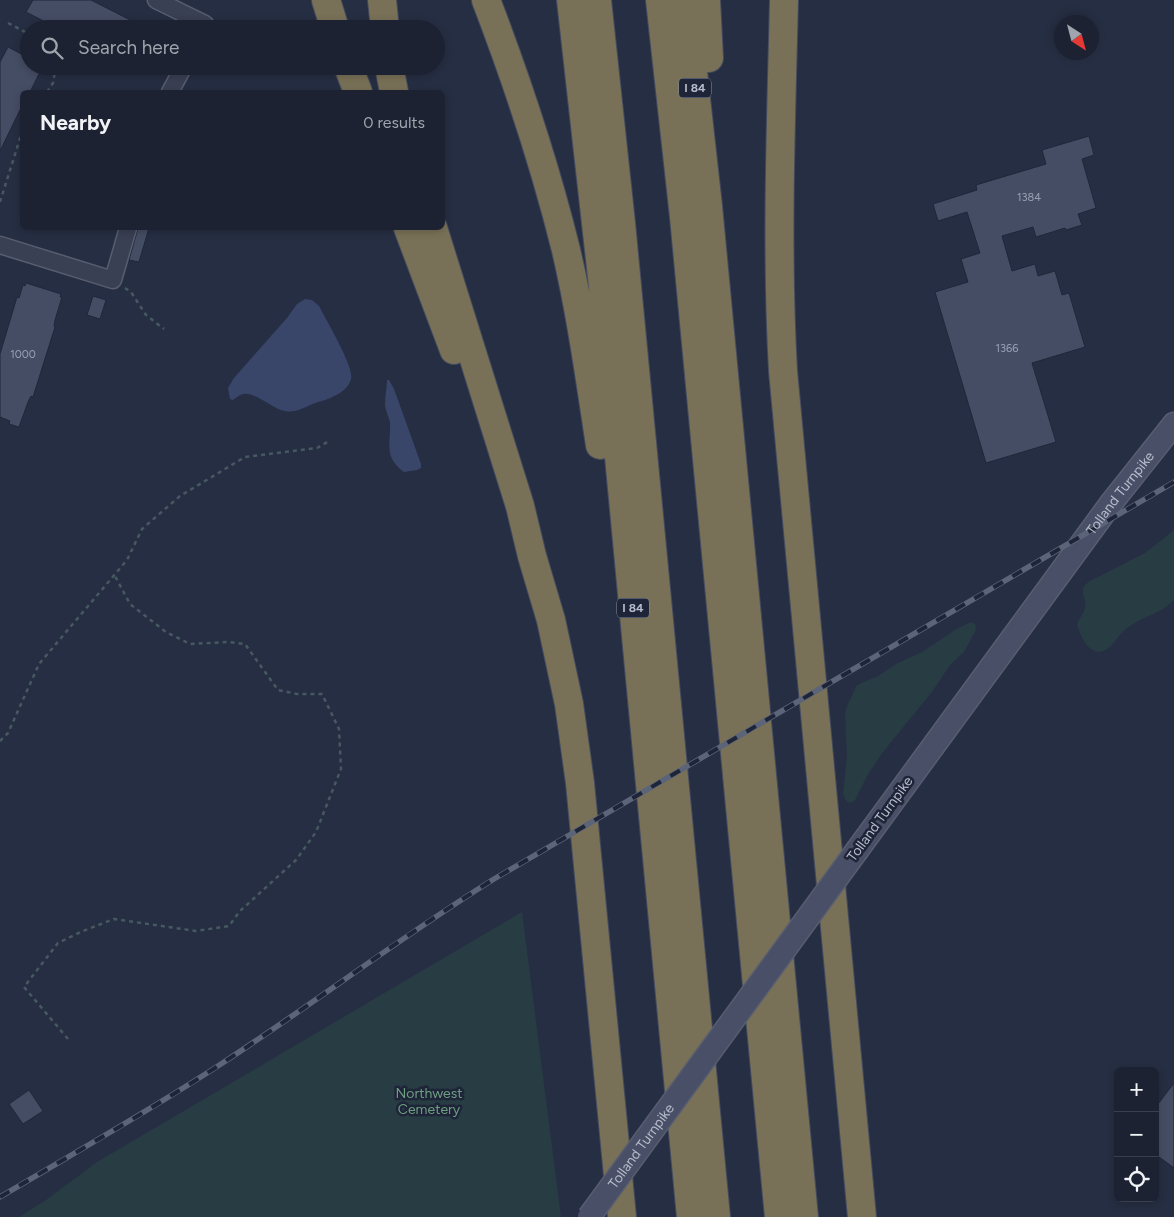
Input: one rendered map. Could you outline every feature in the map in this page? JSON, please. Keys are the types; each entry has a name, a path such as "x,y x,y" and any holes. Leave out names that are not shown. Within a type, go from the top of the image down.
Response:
{"highway":[{"path":"326,0 332,20"},
{"path":"382,0 384,20"},
{"path":"486,0 524,109 558,222 572,277 608,498 615,526 629,563"},
{"name":"I 84","path":"571,0 596,223 691,1217"},
{"path":"596,0 622,233 716,1217"},
{"path":"660,0 685,227 779,1217"},
{"name":"I 84","path":"685,0 705,176 804,1217"},
{"path":"705,176 714,123 706,0"},
{"path":"784,0 778,240 779,309 783,371 862,1217"},
{"path":"351,75 357,90"},
{"path":"391,75 394,90"},
{"path":"409,230 512,509 532,556"},
{"path":"434,230 520,506 558,650 569,704 577,757 622,1217"}],"main road":[{"name":"Tolland Turnpike","path":"589,1217 1112,502 1174,424"}],"street":[{"path":"156,0 197,20"},
{"path":"171,90 179,75"},
{"path":"0,245 113,280 127,230"}],"path":[{"path":"8,23 20,29"},
{"path":"48,90 53,83 54,75"},
{"path":"0,202 20,138"},
{"path":"113,280 131,292 146,315 164,329"},
{"path":"0,741 8,734 39,664 127,560 142,529 180,496 245,457 317,448 329,441"},
{"path":"68,1039 24,987 58,943 83,930 114,919 196,931 229,926 240,911 296,860 316,832 341,769 339,729 322,694 297,694 278,690 245,644 228,642 190,644 166,632 130,604 114,576"}],"green space":[{"path":"1174,530 1174,600 1164,608 1127,628 1105,651 1093,650 1081,636 1077,624 1085,608 1083,588 1090,581 1145,553"},
{"path":"971,622 975,624 976,630 964,652 950,665 932,692 883,752 867,776 855,800 851,803 847,802 843,794 847,756 845,713 857,685 922,652 955,630"},
{"name":"Northwest Cemetery","path":"522,912 561,1217 19,1217 46,1200 97,1162"}],"water":[{"path":"305,299 312,300 319,306 344,354 351,373 351,379 346,388 333,397 289,412 280,410 253,395 242,394 233,400 230,399 228,388 234,378 297,304"},
{"path":"387,380 389,380 394,389 421,464 421,468 417,470 404,472 393,461 391,455 389,443 390,423 385,404"}],"building":[{"path":"33,0 91,0 130,20 42,20 26,12"},
{"path":"8,47 20,53 20,75 38,75 31,90 20,90 20,110 0,151 0,62"},
{"path":"1089,136 1094,155 1082,159 1096,208 1078,214 1082,225 1036,237 1033,227 1002,236 1012,271 1035,264 1038,276 1055,271 1062,295 1069,293 1085,347 1032,363 1056,442 986,463 935,292 968,282 961,259 980,253 967,212 938,221 933,204 977,190 976,185 1046,164 1042,150"},
{"path":"137,230 148,230 139,262 129,260"},
{"path":"26,283 61,294 60,297 62,297 55,320 55,327 33,397 31,396 28,402 19,427 9,424 10,421 0,417 0,354 17,297 19,298 23,285 25,286"},
{"path":"93,296 106,300 100,319 87,315"},
{"path":"1174,1083 1174,1168 1159,1157 1159,1103"},
{"path":"29,1090 43,1111 23,1124 9,1104"}],"railway":[{"path":"0,1197 221,1064 494,879 1174,482"}]}
